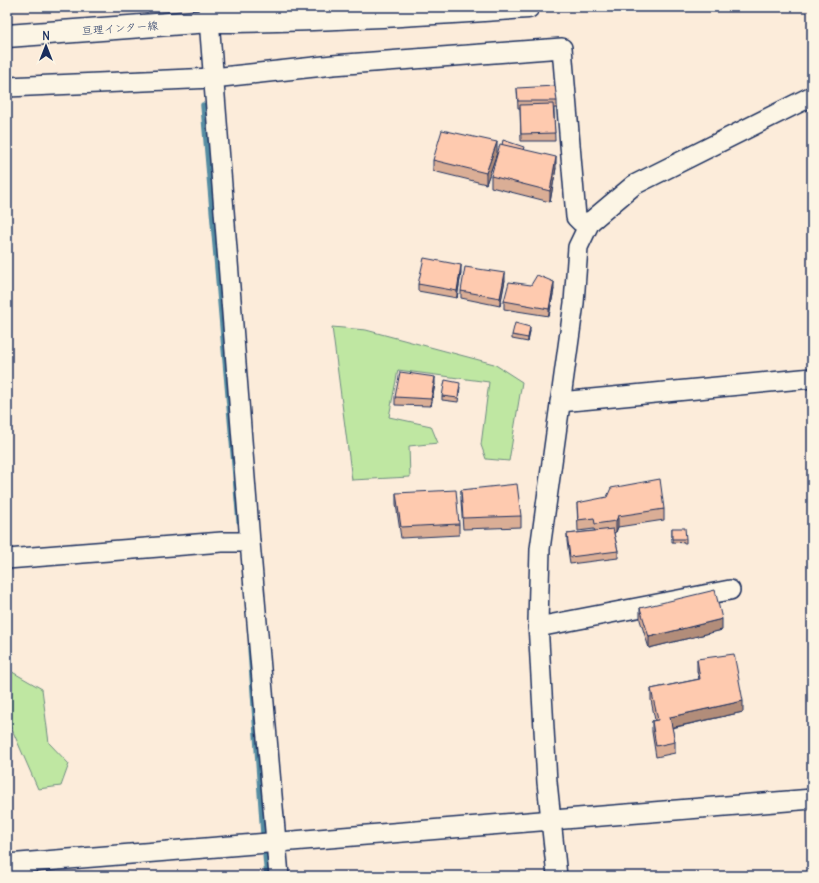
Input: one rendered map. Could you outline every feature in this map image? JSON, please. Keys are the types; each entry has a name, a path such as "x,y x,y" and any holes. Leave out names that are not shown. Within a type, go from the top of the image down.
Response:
{"main road":[{"path":"209,14 336,7"},
{"path":"209,14 262,21 388,16 528,7"},
{"name":"亘理インター線","path":"7,36 209,14"}],"street":[{"path":"209,14 250,542 279,876"},
{"path":"7,87 213,78 332,65 562,48 576,217 581,222 590,222"},
{"path":"557,876 547,782 538,627 540,549 574,303 578,247 590,222 634,185 812,96"},
{"path":"560,402 812,378"},
{"path":"7,559 222,542 250,542"},
{"path":"538,627 730,590"},
{"path":"7,864 812,799"}],"green space":[{"path":"332,327 366,330 494,364 522,382 509,461 486,459 481,445 489,382 398,370 389,417 431,426 438,443 409,446 410,477 352,480"},
{"path":"7,669 42,689 49,743 69,764 61,786 38,789 7,718"}],"building":[{"path":"555,86 557,101 518,101 517,88"},
{"path":"553,104 555,133 521,134 520,105"},
{"path":"442,130 497,142 486,173 433,160"},
{"path":"503,140 524,147 523,150 502,145"},
{"path":"500,144 556,157 550,191 491,176"},
{"path":"424,258 461,265 457,291 418,284"},
{"path":"465,267 505,273 500,298 461,291"},
{"path":"537,275 554,282 549,309 504,301 509,282 531,285"},
{"path":"515,323 530,327 528,338 512,335"},
{"path":"400,372 435,377 431,399 395,397"},
{"path":"445,380 460,383 458,398 442,396"},
{"path":"660,479 664,509 618,516 616,521 595,524 594,518 578,520 577,503 607,497 611,488"},
{"path":"517,484 521,516 463,518 461,490"},
{"path":"456,490 459,524 401,527 396,493"},
{"path":"672,528 685,528 686,539 672,539"},
{"path":"613,529 618,551 570,557 567,534"},
{"path":"715,590 722,619 649,637 640,608"},
{"path":"734,654 743,701 670,717 675,742 656,746 652,721 658,720 651,689 700,679 697,659"}],"waterway":[{"path":"203,105 239,521"},
{"path":"250,647 263,833"},
{"path":"265,854 267,876"}]}
